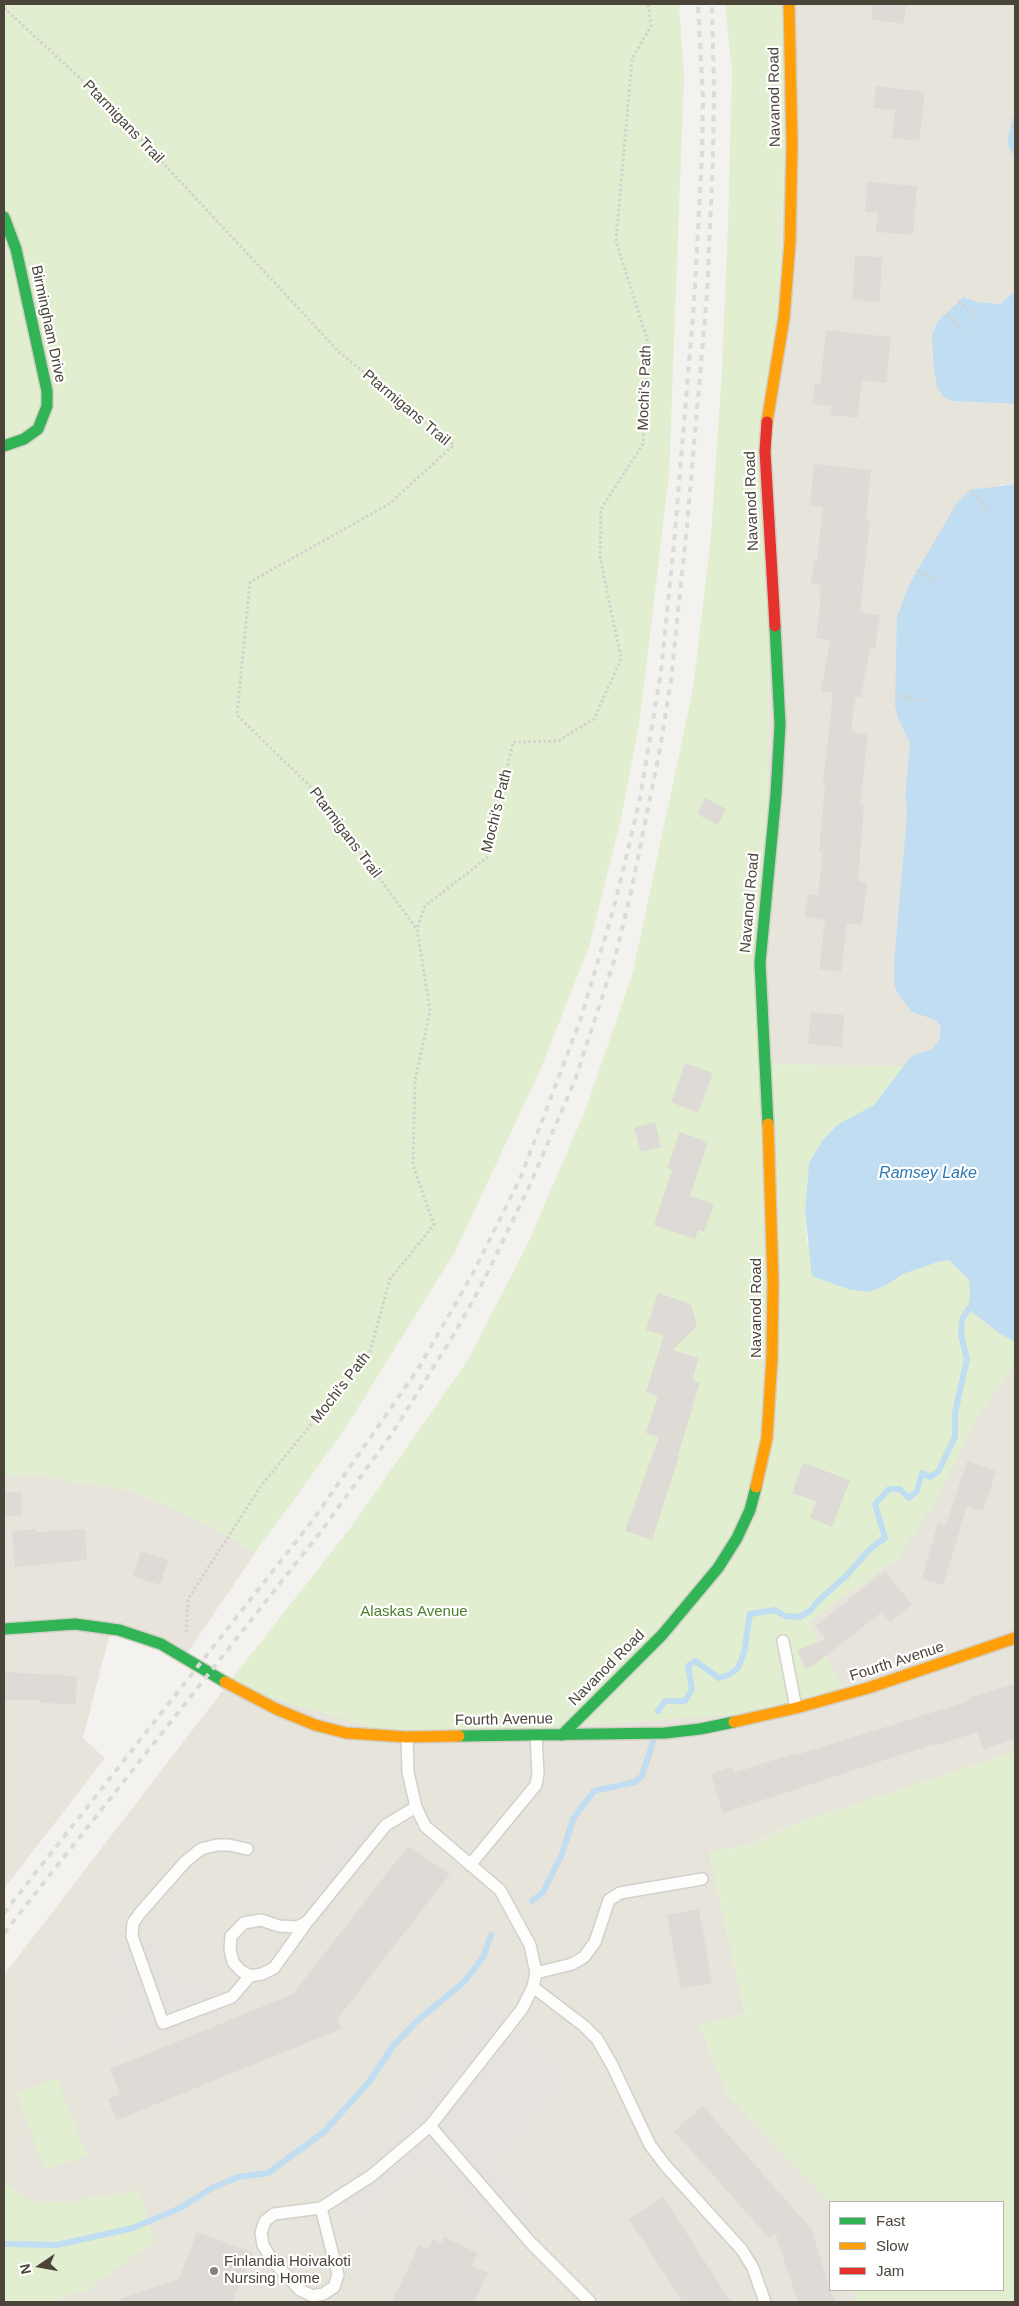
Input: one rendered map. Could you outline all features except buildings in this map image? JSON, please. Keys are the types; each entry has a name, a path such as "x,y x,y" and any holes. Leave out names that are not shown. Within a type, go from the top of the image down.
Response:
{"street":[{"name":"Navanod Road","path":"562,1735 662,1634 718,1568 737,1538 750,1510 767,1438 772,1357 773,1274 771,1182 762,1046 760,962 776,794 780,725 765,451 766,415 784,318 790,242 792,144 789,4"},
{"name":"Birmingham Drive","path":"4,217 16,249 47,391 45,412 38,429 24,439 4,446"},
{"name":"Fourth Avenue","path":"4,1629 75,1624 119,1630 161,1644 276,1709 315,1725 346,1733 408,1737 665,1733 728,1724 868,1688 1015,1638"}],"lane":[{"path":"783,1640 796,1708"},
{"path":"470,1865 536,1785 538,1774 536,1735"},
{"path":"322,2208 338,2275 334,2287 323,2294 313,2296 300,2290 272,2260 263,2245 261,2233 265,2221 274,2214 306,2212 322,2208 372,2176 430,2126 522,2009 533,1987 536,1972 530,1945 500,1890 425,1826 416,1807 408,1772 408,1737"},
{"path":"246,1849 229,1845 216,1845 201,1850 185,1862 133,1923 132,1936 163,2023 232,1997 250,1976 262,1974 274,1968 307,1922 386,1824 416,1807"},
{"path":"536,1972 572,1964 584,1957 595,1942 610,1900 620,1893 702,1879"},
{"path":"250,1976 240,1970 233,1962 230,1950 231,1936 244,1923 261,1920 279,1926 297,1927 307,1922"},
{"path":"533,1987 584,2026 597,2039 612,2064 650,2145 665,2165 742,2250 753,2268 765,2302"},
{"path":"430,2126 531,2243 590,2302"}],"path":[{"name":"Mochi's Path","path":"184,1658 188,1599 261,1486 370,1352 390,1278 434,1225 413,1165 415,1080 430,1011 417,929 425,906 487,858 513,742 558,740 594,719 621,660 600,557 601,510 643,444 648,342 616,241 623,143 632,60 652,26 648,4"},
{"name":"Ptarmigans Trail","path":"4,8 109,105 339,352 454,445 389,504 250,582 237,715 317,793 417,929"},
{"path":"959,301 975,316"},
{"path":"946,314 963,332"},
{"path":"970,490 990,512"},
{"path":"918,570 936,580"},
{"path":"895,695 924,701"}],"shaded area":[{"path":"790,4 1015,4 1015,108 1007,143 1015,158 1015,291 1000,304 977,302 963,297 937,322 932,335 933,362 937,386 951,401 1015,404 1015,484 998,485 897,617 897,654 906,733 910,743 905,798 907,808 905,836 894,962 894,985 912,1012 935,1020 941,1027 939,1040 931,1050 917,1053 905,1066 765,1064 770,554"},
{"path":"1015,1362 1015,1752 791,1825 750,1845 709,1852 745,2013 700,2026 727,2095 828,2201 829,2291 854,2291 858,2302 48,2302 87,2290 140,2190 69,2202 31,2201 4,2182 4,1975 227,1685 847,1696 808,1622 899,1557 973,1424"},
{"path":"4,1475 33,1475 132,1491 212,1526 255,1553 184,1658 111,1629 83,1738 105,1758 4,1889"},
{"path":"358,1818 384,1838 323,1917 297,1896"},
{"path":"158,1936 177,1987 206,1976 219,2014 116,2052 104,2019 130,2009 110,1954"},
{"path":"491,2001 573,2075 500,2164 542,2216 499,2251 427,2164 355,2221 334,2195 408,2130 397,2117"}],"green space":[{"path":"4,4 679,4 684,77 669,475 640,718 622,814 589,947 541,1068 456,1250 343,1432 255,1553 212,1526 132,1491 33,1475 4,1475"},
{"name":"Alaskas Avenue","path":"725,4 790,4 770,554 765,1064 905,1066 874,1105 837,1125 822,1141 809,1163 805,1211 807,1244 885,1286 903,1274 949,1260 969,1280 970,1295 968,1309 999,1333 1015,1342 1015,1362 973,1424 941,1493 899,1557 808,1622 847,1696 796,1710 407,1738 227,1685 351,1527 468,1360 529,1241 585,1111 633,972 693,689 711,536 722,371 728,224 732,71"},
{"path":"1015,1752 1015,2302 858,2302 854,2291 1004,2291 1004,2201 829,2201 829,2204 828,2201 727,2095 700,2025 745,2013 709,1852 750,1845 791,1825"},
{"path":"57,2078 87,2155 45,2171 16,2093"},
{"path":"4,2182 31,2201 69,2202 140,2190 154,2242 87,2290 48,2302 4,2302"}],"water":[{"path":"1015,108 1015,158 1007,143"},
{"path":"1015,291 1015,404 951,401 943,396 937,387 933,362 932,335 937,322 963,297 977,302 1000,304"},
{"name":"Ramsey Lake","path":"1015,484 1015,1342 999,1333 968,1309 970,1295 969,1280 949,1260 903,1274 885,1286 868,1292 848,1289 812,1276 805,1211 809,1163 822,1141 837,1125 874,1105 910,1058 917,1053 931,1050 939,1040 941,1027 935,1020 912,1012 900,997 894,985 894,962 905,836 907,808 905,798 910,743 898,718 895,706 897,617 910,583 957,503 970,490"}],"waterway":[{"path":"658,1711 665,1701 685,1701 692,1689 688,1666 695,1661 719,1678 729,1675 738,1668 744,1653 750,1614 775,1610 785,1616 799,1617 810,1611 818,1601 846,1576 870,1549 885,1538 875,1504 889,1489 900,1489 909,1498 917,1491 922,1473 930,1477 938,1472 955,1437 955,1413 967,1359 961,1335 962,1320 968,1309"},
{"path":"532,1901 543,1892 562,1854 573,1819 594,1791 635,1782 642,1776 653,1742"},
{"path":"4,2244 57,2245 133,2228 180,2208 212,2188 238,2177 268,2173 324,2132 369,2082 393,2046 417,2021 464,1982 483,1957 491,1935"}],"railway":[{"path":"4,1913 313,1520 418,1369 472,1275 520,1179 580,1021 613,911 640,798 661,672 694,303 702,157 703,97 698,4"},
{"path":"4,1933 319,1534 393,1432 456,1331 483,1282 528,1189 575,1080 615,958 631,892 660,749 671,680 687,526 707,294 713,158 712,4"}],"traffic: fast":[{"path":"4,217 16,249 47,391 47,406 38,429 24,439 4,446"},
{"path":"768,1124 760,963 776,794 780,725 775,626"},
{"path":"562,1735 662,1635 718,1568 737,1538 750,1510 756,1487"},
{"path":"4,1629 75,1624 119,1630 161,1644 225,1682"},
{"path":"459,1736 665,1733 700,1729 734,1722"}],"traffic: slow":[{"path":"767,422 784,318 790,242 792,144 789,4"},
{"path":"756,1487 767,1438 772,1357 773,1283 768,1124"},
{"path":"734,1722 796,1708 868,1688 1015,1638"},
{"path":"225,1682 276,1709 315,1725 346,1733 407,1737 459,1736"}],"traffic: jam":[{"path":"767,422 765,451 775,626"}],"place":[{"name":"Finlandia Hoivakoti Nursing Home","path":"214,2271"}]}
